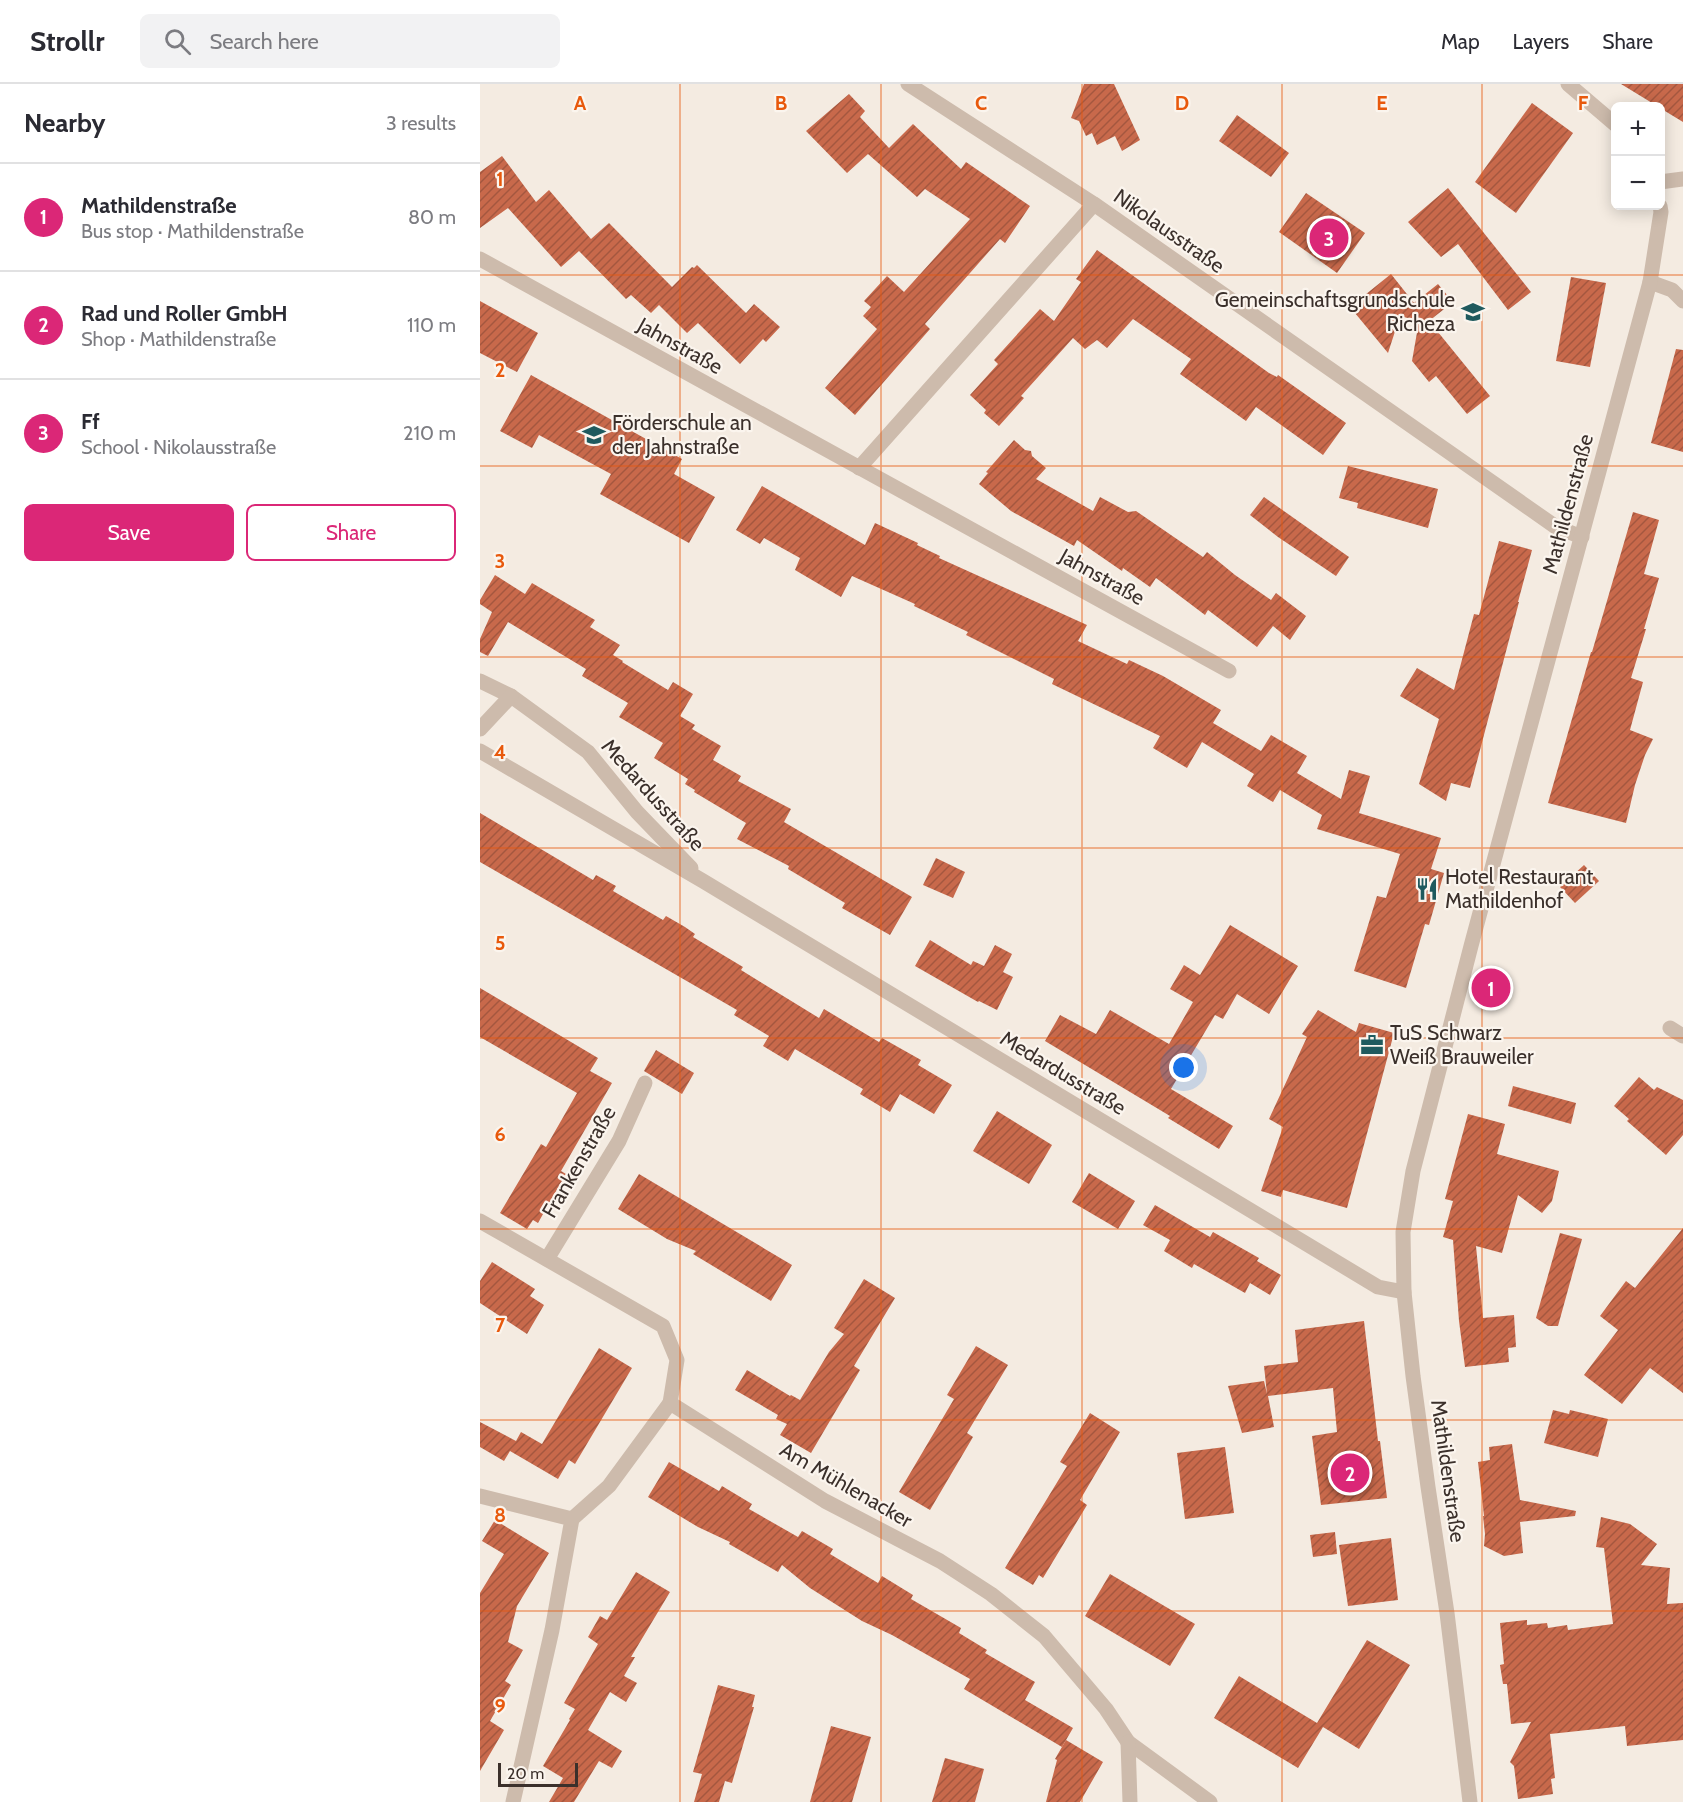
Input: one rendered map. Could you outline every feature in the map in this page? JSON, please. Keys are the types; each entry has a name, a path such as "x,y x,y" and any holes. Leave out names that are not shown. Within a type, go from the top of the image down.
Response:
{"street":[{"name":"Nikolausstraße","path":"908,84 1094,204 1556,527 1582,537"},
{"path":"1568,84 1611,121"},
{"path":"1665,181 1683,179"},
{"path":"860,468 1094,204"},
{"name":"Mathildenstraße","path":"1467,1798 1447,1613 1416,1398 1404,1292 1403,1232 1413,1171 1528,731 1650,282 1661,210"},
{"name":"Jahnstraße","path":"480,260 942,512 1229,672"},
{"path":"1650,282 1672,290 1683,301"},
{"name":"Medardusstraße","path":"480,681 511,696 588,752 637,812 703,881"},
{"path":"480,729 511,696"},
{"name":"Medardusstraße","path":"480,751 703,881 1378,1287 1404,1292"},
{"name":"Frankenstraße","path":"547,1259 618,1141 645,1083"},
{"path":"480,1221 663,1326 677,1360 670,1403 609,1486 572,1520 552,1630 513,1802"},
{"name":"Am Mühlenacker","path":"670,1403 825,1501 940,1561 991,1594 1044,1636 1106,1709 1128,1742 1210,1802"},
{"path":"480,1496 572,1520"},
{"path":"1128,1742 1130,1802"}],"building":[{"path":"1084,84 1114,84 1140,140 1122,151 1115,136 1097,145 1092,133 1086,136 1079,121 1071,118"},
{"path":"1621,84 1683,84 1683,122 1665,111 1665,102 1650,102"},
{"path":"849,94 865,111 860,117 889,148 913,124 961,169 966,162 1030,206 1005,243 1000,239 925,324 930,329 855,415 825,388 877,329 863,316 871,307 864,301 887,276 904,292 970,219 925,189 917,197 868,154 847,173 806,131"},
{"path":"1532,103 1573,133 1516,213 1475,182"},
{"path":"1237,115 1289,153 1271,177 1219,141"},
{"path":"502,156 536,202 549,190 591,239 609,223 672,287 692,267 697,265 746,313 754,304 780,327 766,342 763,339 740,364 698,323 687,333 659,305 651,313 631,295 626,299 579,251 561,267 508,208 480,228 480,172"},
{"path":"1448,188 1531,292 1508,310 1458,244 1441,257 1408,222"},
{"path":"1306,193 1365,233 1337,273 1279,232"},
{"path":"1097,250 1269,373 1277,377 1278,375 1346,423 1323,455 1256,407 1246,421 1180,374 1191,359 1133,319 1107,348 1097,340 1085,349 1073,338 1021,396 1024,398 999,426 984,413 986,410 970,395 998,364 994,360 1040,309 1054,321 1081,282 1076,279"},
{"path":"1391,274 1414,303 1438,284 1453,302 1429,321 1490,396 1467,414 1436,376 1429,382 1412,361 1419,321 1400,316 1388,353 1350,307"},
{"path":"1571,277 1606,283 1590,367 1556,361"},
{"path":"480,301 538,333 517,372 480,353"},
{"path":"1676,349 1683,350 1683,452 1651,443"},
{"path":"531,375 682,459 674,474 715,497 689,543 600,494 611,474 539,435 532,448 500,431"},
{"path":"1014,440 1025,450 1031,451 1032,456 1046,468 1036,479 1093,511 1100,497 1128,512 1136,511 1203,557 1207,552 1271,600 1276,593 1306,616 1290,640 1273,626 1257,647 1208,610 1205,615 1156,578 1150,587 1077,540 1074,546 1011,511 979,484 988,473 986,472"},
{"path":"1348,466 1438,489 1428,528 1357,508 1358,503 1339,498"},
{"path":"762,486 865,545 875,523 918,543 917,545 940,556 939,558 1087,625 1078,641 1127,664 1129,660 1163,676 1221,710 1213,723 1261,751 1271,735 1307,756 1297,773 1341,799 1349,770 1370,776 1359,813 1441,838 1431,869 1444,873 1429,925 1425,924 1406,988 1354,971 1377,896 1386,898 1400,854 1317,829 1322,815 1280,790 1273,802 1247,786 1254,774 1202,742 1187,768 1153,748 1160,736 1052,684 1054,679 966,635 968,632 914,606 915,604 852,576 841,597 795,570 800,558 764,538 760,544 736,530"},
{"path":"1264,497 1349,557 1336,576 1250,515"},
{"path":"1633,512 1659,520 1644,574 1659,578 1631,678 1643,682 1630,730 1653,739 1635,785 1626,823 1548,803"},
{"path":"1499,541 1532,550 1470,788 1451,783 1446,801 1419,784 1439,719 1400,696 1417,668 1454,690 1474,614 1479,615"},
{"path":"495,575 525,594 532,583 595,620 590,627 620,645 613,655 622,662 668,690 673,682 693,694 680,716 695,725 692,729 721,746 713,760 741,776 738,781 791,809 784,822 912,897 890,935 842,908 845,903 788,869 789,866 737,839 746,823 694,792 695,790 685,784 688,779 654,758 663,743 619,717 628,703 582,676 586,669 508,622 488,656 480,652 480,639 492,612 480,604 480,600"},
{"path":"480,813 593,880 596,875 616,886 613,891 663,920 666,916 685,927 695,934 693,937 743,967 741,970 819,1018 824,1009 879,1042 882,1038 921,1060 918,1065 952,1085 934,1114 900,1094 890,1112 860,1094 863,1089 795,1049 788,1061 763,1046 769,1036 734,1015 737,1010 480,862"},
{"path":"936,858 965,872 953,898 923,885"},
{"path":"1584,865 1599,881 1575,903 1560,887"},
{"path":"1230,925 1298,966 1269,1014 1237,994 1223,1019 1215,1015 1171,1089 1233,1126 1219,1149 1168,1118 1170,1116 1045,1041 1060,1015 1096,1034 1110,1010 1169,1044 1193,1002 1170,989 1184,965 1200,975"},
{"path":"930,940 971,965 973,961 984,966 995,945 1012,954 1003,972 1013,977 997,1010 978,1002 915,966"},
{"path":"480,988 598,1058 590,1071 612,1083 561,1171 566,1174 538,1223 533,1220 527,1229 500,1213 541,1144 546,1147 577,1093 480,1037"},
{"path":"1318,1010 1356,1032 1359,1023 1394,1033 1347,1208 1283,1190 1281,1197 1261,1191 1283,1127 1269,1119 1307,1037 1302,1034"},
{"path":"656,1050 694,1073 682,1094 644,1071"},
{"path":"1639,1077 1654,1090 1657,1087 1683,1100 1683,1135 1666,1155 1627,1121 1629,1119 1614,1106"},
{"path":"1513,1086 1576,1103 1571,1124 1508,1106"},
{"path":"997,1111 1052,1145 1029,1184 973,1151"},
{"path":"1468,1114 1505,1124 1497,1154 1559,1171 1552,1201 1542,1213 1518,1195 1502,1253 1476,1246 1483,1318 1514,1315 1516,1347 1508,1348 1509,1362 1465,1367 1453,1240 1443,1237 1453,1201 1445,1199"},
{"path":"1089,1173 1135,1201 1118,1229 1072,1202"},
{"path":"639,1174 792,1265 771,1301 693,1254 696,1251 667,1239 618,1209"},
{"path":"1155,1205 1210,1237 1213,1232 1259,1258 1257,1261 1281,1275 1270,1295 1250,1283 1245,1293 1194,1264 1192,1268 1164,1251 1170,1240 1143,1225"},
{"path":"1683,1228 1683,1393 1650,1368 1622,1404 1584,1375 1618,1330 1600,1316 1626,1281 1635,1288"},
{"path":"1560,1233 1582,1239 1558,1326 1548,1326 1536,1318"},
{"path":"492,1262 535,1289 530,1296 544,1305 527,1334 480,1303 480,1281"},
{"path":"864,1279 895,1298 854,1366 860,1370 811,1453 780,1435 787,1424 776,1419 778,1415 735,1390 747,1370 800,1400 829,1352 844,1334 834,1328"},
{"path":"1364,1321 1387,1498 1321,1505 1312,1436 1337,1432 1333,1388 1268,1396 1274,1427 1242,1433 1228,1386 1264,1381 1267,1394 1264,1366 1298,1362 1295,1330"},
{"path":"976,1346 1008,1365 967,1433 973,1437 930,1510 899,1492 954,1399 947,1395"},
{"path":"599,1348 632,1368 575,1464 569,1460 558,1479 510,1451 504,1461 480,1447 480,1422 516,1441 521,1432 542,1444"},
{"path":"1553,1410 1569,1414 1570,1410 1608,1419 1598,1457 1544,1443"},
{"path":"1090,1413 1120,1432 1080,1500 1087,1505 1043,1578 1039,1575 1033,1585 1005,1568 1067,1466 1060,1462"},
{"path":"1512,1444 1520,1500 1576,1511 1575,1516 1520,1522 1523,1553 1504,1556 1484,1546 1484,1516 1478,1462 1490,1460 1489,1447"},
{"path":"1225,1447 1234,1513 1185,1519 1177,1453"},
{"path":"669,1462 719,1491 722,1486 752,1504 749,1509 798,1537 802,1531 833,1549 830,1554 878,1583 882,1576 913,1595 911,1599 961,1628 959,1633 987,1650 985,1653 1035,1682 1025,1700 1073,1728 1062,1747 964,1689 970,1679 892,1635 862,1621 810,1588 782,1565 778,1572 729,1544 730,1542 698,1527 648,1497"},
{"path":"1601,1517 1630,1524 1657,1544 1641,1565 1670,1568 1667,1604 1683,1603 1683,1740 1627,1746 1625,1726 1550,1734 1555,1778 1551,1779 1553,1794 1518,1799 1514,1766 1510,1762 1531,1722 1511,1724 1507,1684 1503,1684 1500,1665 1504,1664 1500,1623 1527,1620 1527,1625 1547,1623 1548,1628 1567,1625 1568,1630 1613,1624 1604,1548 1596,1547"},
{"path":"495,1520 549,1553 517,1606 508,1642 523,1650 505,1681 511,1685 490,1721 504,1730 480,1771 480,1593 504,1554 482,1541"},
{"path":"1335,1532 1337,1554 1313,1557 1310,1535"},
{"path":"1391,1538 1398,1600 1348,1606 1339,1545"},
{"path":"636,1572 670,1592 631,1657 635,1657 624,1676 637,1683 626,1702 610,1692 588,1730 622,1751 612,1768 599,1761 574,1802 549,1802 563,1778 543,1766 575,1709 564,1703 598,1644 588,1637 600,1616 607,1620"},
{"path":"1110,1574 1195,1624 1170,1666 1085,1616"},
{"path":"1367,1640 1410,1665 1359,1749 1323,1727 1298,1768 1214,1718 1239,1676 1317,1723"},
{"path":"718,1685 755,1695 752,1707 754,1707 732,1783 725,1781 719,1802 694,1802 702,1774 693,1772"},
{"path":"831,1726 871,1737 852,1802 810,1802"},
{"path":"1066,1740 1103,1762 1080,1802 1046,1802 1057,1760 1055,1759"},
{"path":"945,1758 984,1769 975,1802 932,1802"}],"place":[{"name":"Ff","path":"1329,238"},
{"name":"Gemeinschaftsgrundschule Richeza","path":"1473,312"},
{"name":"Förderschule an der Jahnstraße","path":"594,435"},
{"name":"Hotel Restaurant Mathildenhof","path":"1427,889"},
{"name":"Mathildenstraße","path":"1491,988"},
{"name":"TuS Schwarz Weiß Brauweiler","path":"1372,1045"},
{"name":"Rad und Roller GmbH","path":"1350,1473"}]}
